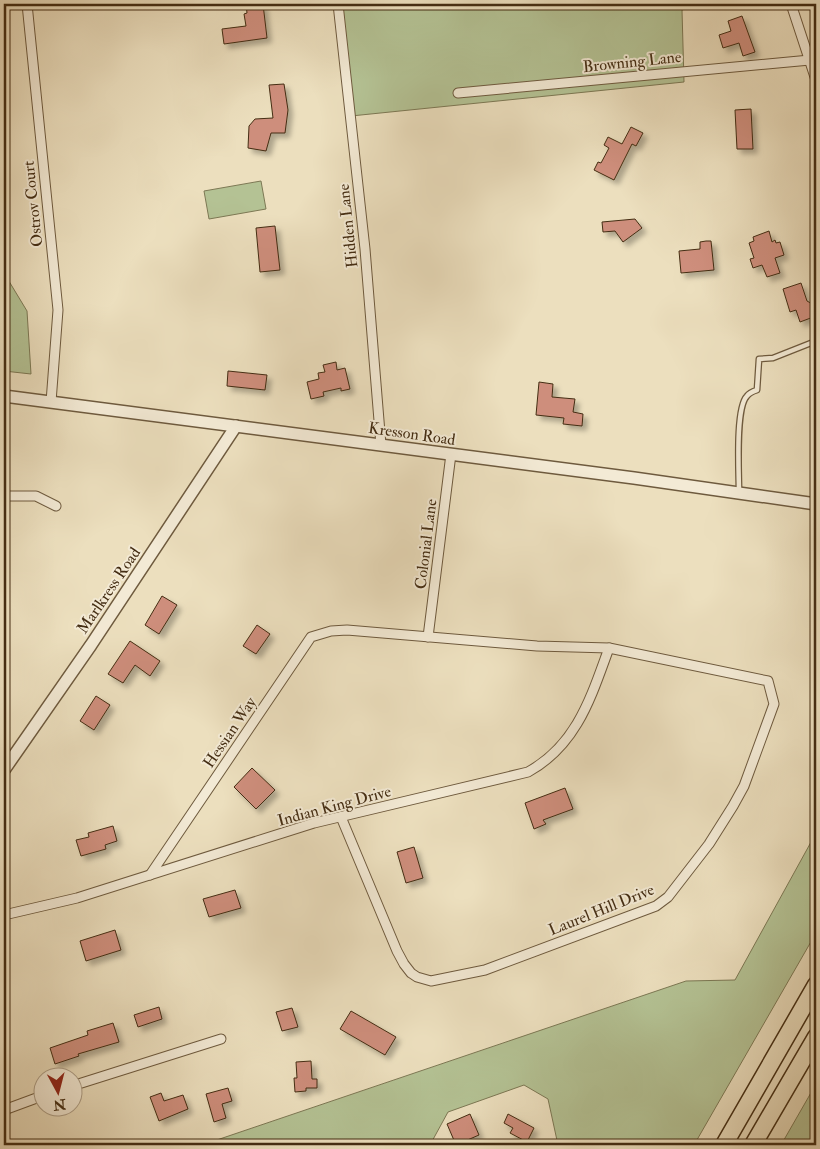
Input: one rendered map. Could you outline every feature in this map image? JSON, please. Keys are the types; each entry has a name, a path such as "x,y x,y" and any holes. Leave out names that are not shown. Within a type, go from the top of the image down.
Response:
{"highway":[{"path":"724,1145 816,985"},
{"path":"753,1145 816,1037"}],"street":[{"name":"Ostrov Court","path":"26,4 58,310 52,402"},
{"name":"Hidden Lane","path":"338,4 365,249 380,445"},
{"path":"791,4 816,79"},
{"name":"Browning Lane","path":"458,93 810,60"},
{"name":"Kresson Road","path":"4,396 739,492 816,504"},
{"name":"Marlkress Road","path":"4,770 91,645 236,426"},
{"name":"Colonial Lane","path":"428,637 451,454"},
{"path":"4,496 36,496 56,506"},
{"name":"Laurel Hill Drive","path":"341,817 397,951 411,973 417,977 431,980 485,970 656,906 668,897 709,844 734,806 744,786 774,704 768,680 609,648 537,646 347,630"},
{"name":"Hessian Way","path":"150,875 312,637 331,631 347,630"},
{"name":"Indian King Drive","path":"4,915 77,898 314,823 528,772 543,764 567,740 581,719 609,648"},
{"path":"82,1083 222,1039"},
{"path":"4,1110 32,1100"}],"lane":[{"path":"739,492 738,443 742,407 746,396 757,390 759,359 773,358 816,341"}],"green space":[{"path":"335,4 702,4 682,10 684,82 351,116"},
{"path":"261,181 266,209 209,219 204,191"},
{"path":"4,273 27,311 31,374 4,371"},
{"path":"816,833 816,933 694,1145 558,1145 548,1099 524,1085 448,1112 430,1145 202,1145 686,981 735,980"},
{"path":"816,1084 816,1145 781,1145"}],"building":[{"path":"246,4 263,4 267,38 224,44 222,29 246,26 244,14 247,13"},
{"path":"742,16 755,52 743,56 739,43 723,48 719,35 731,31 728,21"},
{"path":"284,84 288,110 285,133 271,133 266,151 248,148 249,126 255,119 273,118 269,85"},
{"path":"751,109 753,149 737,149 735,110"},
{"path":"631,127 643,133 636,146 632,144 614,180 594,170 598,162 601,163 609,148 604,145 608,137 622,144"},
{"path":"635,219 642,228 623,242 615,231 603,232 602,222"},
{"path":"275,226 280,270 260,272 256,228"},
{"path":"769,231 772,242 775,240 776,243 780,242 784,255 775,258 780,273 767,277 762,265 753,268 750,259 754,258 749,243 754,241 753,237"},
{"path":"711,241 714,270 681,273 679,251 700,249 700,242"},
{"path":"801,283 807,301 816,306 816,316 800,322 796,310 790,312 783,289"},
{"path":"336,362 337,370 345,368 350,389 341,391 341,388 323,392 324,396 311,399 307,382 319,379 318,373 325,372 323,365"},
{"path":"228,371 267,375 265,390 227,386"},
{"path":"539,382 553,384 552,397 575,399 573,412 583,414 582,426 563,424 564,418 536,415"},
{"path":"162,596 177,605 159,634 145,625"},
{"path":"257,625 270,634 256,654 243,646"},
{"path":"130,641 160,661 150,676 135,665 123,683 108,674"},
{"path":"96,696 110,705 94,730 80,721"},
{"path":"252,768 275,790 256,809 234,787"},
{"path":"565,788 573,809 543,820 546,824 534,829 525,803"},
{"path":"113,826 117,841 105,845 106,849 81,856 76,840 89,837 88,833"},
{"path":"414,847 423,878 406,883 397,852"},
{"path":"235,890 241,908 209,917 203,899"},
{"path":"115,930 121,950 86,961 80,941"},
{"path":"159,1007 162,1019 138,1027 134,1015"},
{"path":"292,1008 298,1027 282,1031 276,1012"},
{"path":"351,1011 396,1037 385,1055 340,1029"},
{"path":"113,1023 119,1042 78,1054 79,1056 55,1064 50,1048 88,1035 87,1031"},
{"path":"311,1061 312,1079 317,1079 317,1088 306,1088 306,1091 295,1092 294,1078 297,1078 296,1062"},
{"path":"228,1088 232,1101 222,1104 226,1118 214,1122 206,1094"},
{"path":"161,1093 164,1101 183,1095 188,1109 159,1121 150,1097"},
{"path":"470,1114 479,1135 456,1145 447,1124"},
{"path":"508,1114 534,1128 527,1142 510,1133 513,1128 504,1123"}]}
